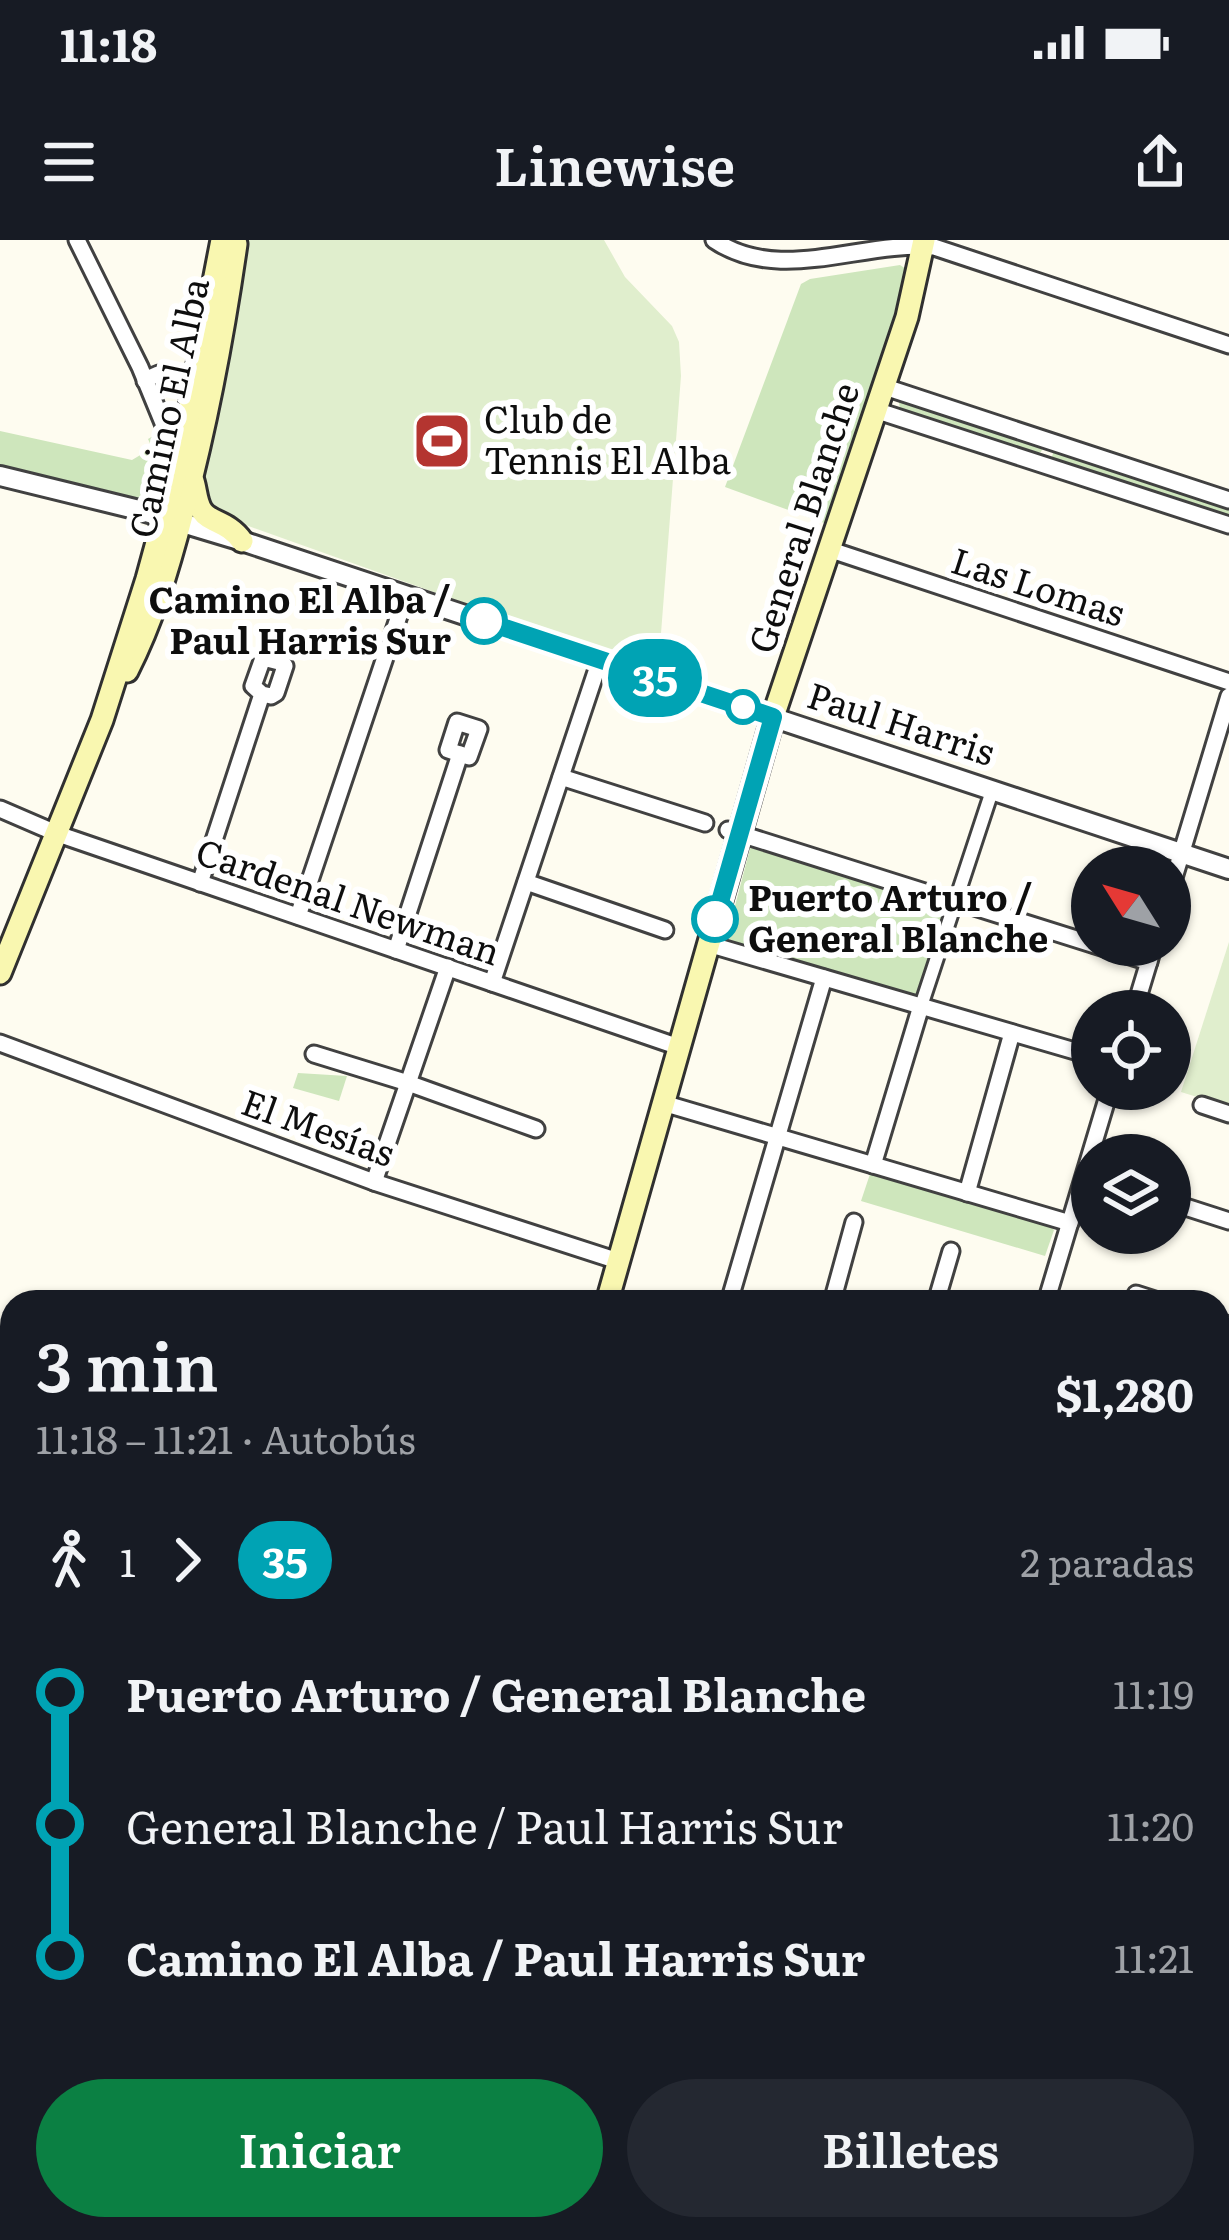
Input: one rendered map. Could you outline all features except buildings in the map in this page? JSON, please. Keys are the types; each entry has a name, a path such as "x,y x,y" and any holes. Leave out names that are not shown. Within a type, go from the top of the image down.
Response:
{"main road":[{"name":"Camino El Alba","path":"186,469 196,380 222,240"},
{"name":"Camino El Alba","path":"0,973 163,585 186,469 206,419 236,240"},
{"name":"General Blanche","path":"610,1290 708,944 734,832 907,317 924,243"},
{"path":"186,469 206,517 233,528 242,541"}],"street":[{"path":"77,240 186,469"},
{"path":"714,240 748,256 775,261 924,243 1229,345"},
{"path":"145,381 169,370 203,384 206,419"},
{"path":"883,386 1229,500"},
{"path":"875,410 1229,525"},
{"path":"1042,463 1050,441"},
{"name":"Paul Harris","path":"0,476 242,541 1164,846"},
{"name":"Las Lomas","path":"829,549 1229,682"},
{"path":"298,916 406,595"},
{"path":"493,982 600,660"},
{"path":"200,883 262,694"},
{"path":"1184,846 1229,696"},
{"path":"396,950 460,754"},
{"path":"561,777 705,823"},
{"path":"873,1165 993,788"},
{"name":"Cardenal Newman","path":"0,809 58,834 679,1047"},
{"path":"734,832 934,895"},
{"name":"Paul Harris","path":"1191,855 1229,869"},
{"path":"526,882 665,930"},
{"path":"965,904 1071,938"},
{"path":"708,944 1071,1050"},
{"path":"374,1182 448,968"},
{"path":"733,1290 824,978"},
{"path":"967,1193 1012,1033"},
{"name":"El Mesías","path":"0,1043 374,1182 618,1262"},
{"path":"314,1054 536,1129"},
{"path":"663,1103 1070,1223"},
{"path":"1202,1105 1229,1114"},
{"path":"1050,1290 1104,1110"},
{"path":"1191,1209 1226,1220 1229,1202"},
{"path":"835,1290 854,1222"},
{"path":"940,1290 951,1251"}],"green space":[{"name":"Club de Tennis El Alba","path":"246,240 604,240 625,277 672,326 679,342 681,376 658,672 195,507"},
{"path":"900,265 906,269 888,336 827,524 725,487 801,284"},
{"path":"903,400 1043,447 1035,453 900,409"},
{"path":"0,431 132,460 152,448 148,439 162,431 164,458 148,504 0,466"},
{"path":"1057,451 1229,507 1229,517 1055,460"},
{"path":"751,845 947,904 915,997 812,970 726,940"},
{"path":"1229,942 1229,1107 1191,1095 1191,1061"},
{"path":"298,1073 347,1076 339,1101 293,1088"},
{"path":"871,1171 1047,1223 1054,1230 1045,1256 861,1201"}],"bus line":[{"name":"35","path":"484,621 773,717 715,919"}],"place":[{"name":"Club de Tennis El Alba","path":"442,441"},
{"name":"Camino El Alba / Paul Harris Sur","path":"484,621"},
{"name":"Puerto Arturo / General Blanche","path":"715,919"}]}
